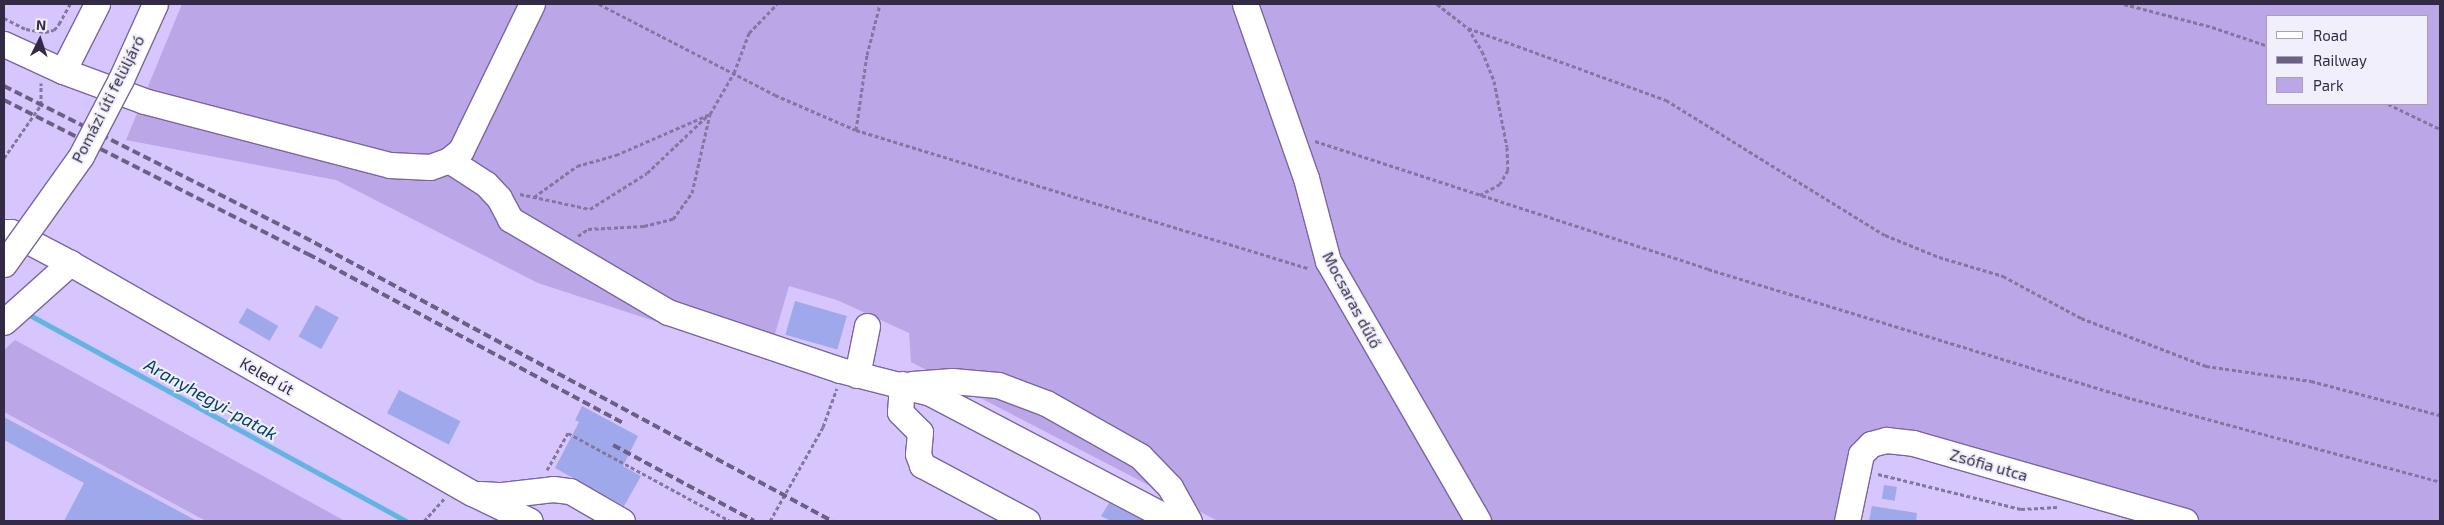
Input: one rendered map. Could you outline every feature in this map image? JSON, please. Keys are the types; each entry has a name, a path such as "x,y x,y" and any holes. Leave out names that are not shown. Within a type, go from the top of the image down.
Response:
{"street":[{"path":"63,71 96,4"},
{"name":"Pomázi úti felüljáró","path":"4,264 85,149 155,4"},
{"path":"4,44 63,71 144,101 390,166 430,167 449,160 466,141 532,4"},
{"name":"Mocsaras dűlő","path":"1245,4 1306,178 1328,261 1478,521"},
{"path":"449,160 486,184 499,198 510,219 685,320 849,373 902,384 941,399 1174,521"},
{"name":"Keled út","path":"4,232 11,232 70,263 472,493 530,521"},
{"path":"4,322 70,263"},
{"path":"849,373 867,326"},
{"path":"902,384 974,382 998,385 1046,403 1140,456 1170,487 1189,521"},
{"path":"902,384 900,412 920,432 918,454 922,465 1027,521"},
{"name":"Zsófia utca","path":"1847,521 1856,468 1861,454 1871,444 1886,440 1913,443 2185,521"},
{"path":"472,493 502,495 552,489 570,491 622,521"}],"path":[{"path":"4,18 26,29 45,32 60,24 70,4"},
{"path":"599,4 775,95 856,130 1337,277"},
{"path":"486,184 590,209 647,174 710,114 734,73 749,33 777,4"},
{"path":"856,130 867,55 880,4"},
{"path":"1437,4 1468,28 1666,100 1885,235 1939,257 2003,276 2081,318 2206,366 2311,381 2440,415"},
{"path":"2124,4 2212,27 2266,45"},
{"path":"1468,28 1482,50 1494,81 1507,147 1508,170 1500,184 1480,195"},
{"path":"4,158 41,105 42,84 37,80"},
{"path":"2390,105 2440,129"},
{"path":"534,197 577,166 616,154 710,114"},
{"path":"559,249 588,229 644,226 673,219 692,193 710,114"},
{"path":"1317,140 1708,269 2126,397 2440,482"},
{"path":"770,521 823,427 849,373"},
{"path":"546,473 568,433 730,521"},
{"path":"1856,468 2021,509 2067,506"},
{"path":"424,521 429,513"}],"green space":[{"path":"182,4 2440,4 2440,521 2143,521 1871,445 1857,521 1218,521 911,362 909,333 837,300 789,286 768,358 538,283 336,180 126,140"},
{"path":"15,340 345,521 206,521 4,412 4,350"}],"building":[{"path":"795,301 847,316 837,350 785,335"},
{"path":"316,305 339,318 321,349 299,336"},
{"path":"247,308 278,326 270,341 238,323"},
{"path":"399,390 460,421 449,444 387,413"},
{"path":"582,406 638,436 623,466 641,476 624,506 555,468 579,422 575,420"},
{"path":"4,417 197,521 64,521 84,483 4,440"},
{"path":"1884,485 1897,487 1895,501 1882,499"},
{"path":"1109,503 1144,521 1111,521 1101,516"},
{"path":"1872,506 1917,513 1916,521 1869,521"}],"waterway":[{"name":"Aranyhegyi-patak","path":"26,313 406,521"}],"railway":[{"path":"4,86 304,237 832,521"},
{"path":"4,100 308,254 623,423"},
{"path":"613,445 754,521"}]}
